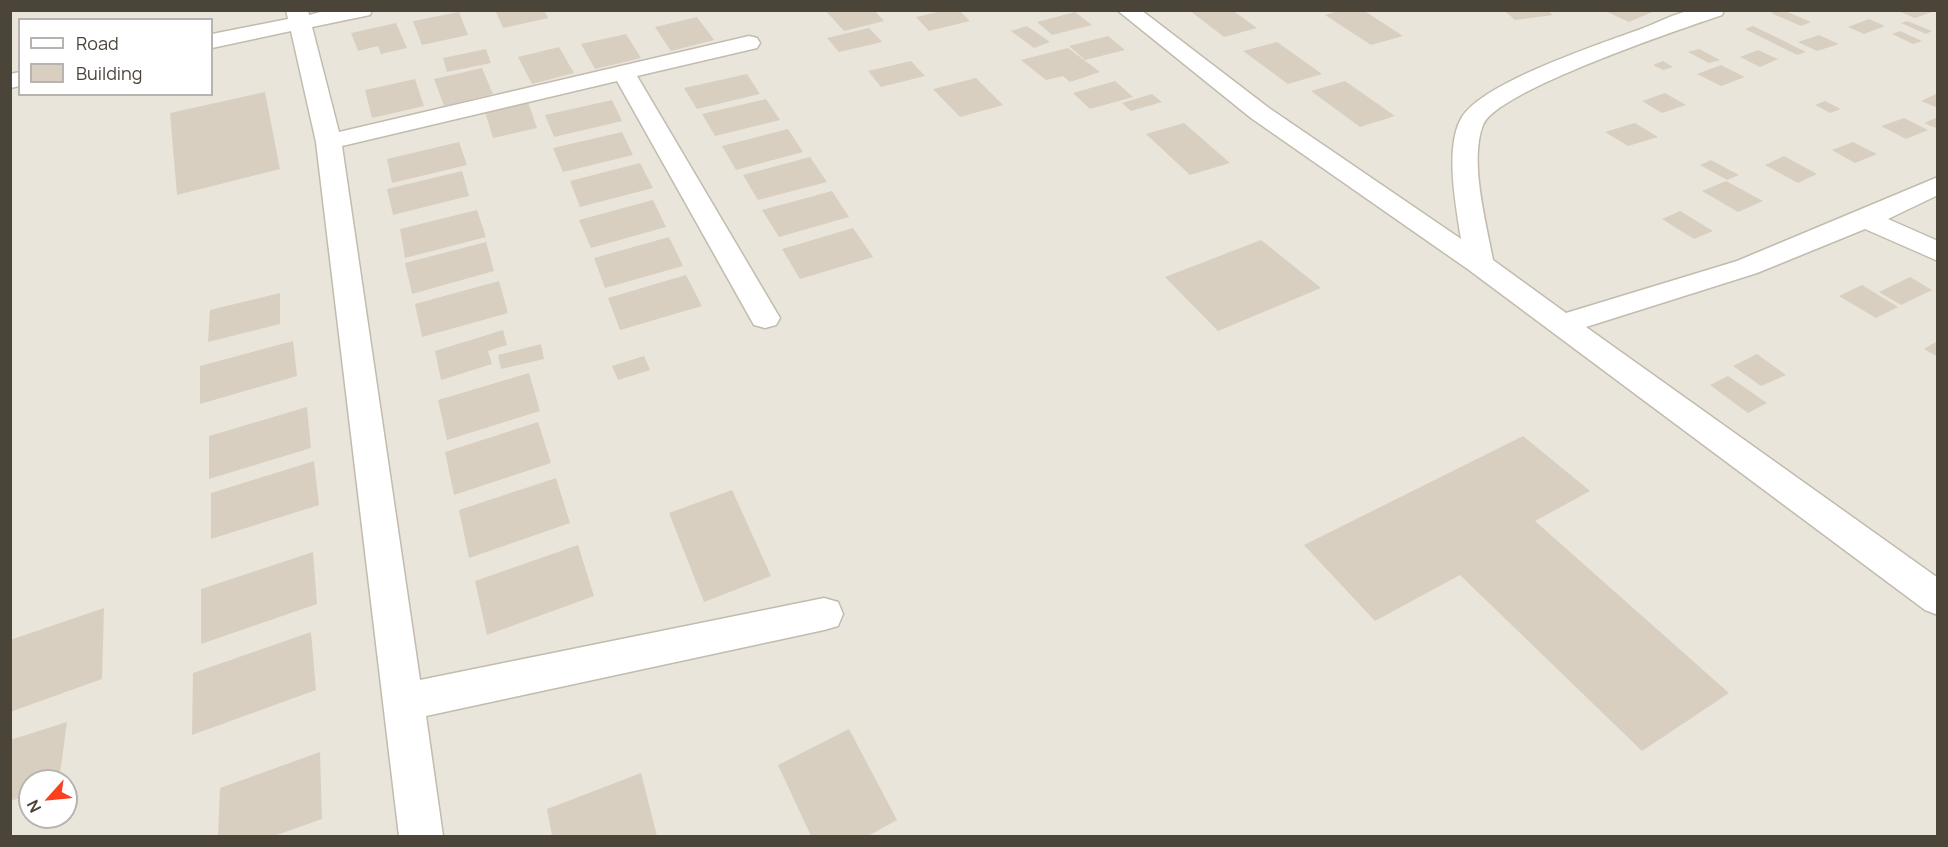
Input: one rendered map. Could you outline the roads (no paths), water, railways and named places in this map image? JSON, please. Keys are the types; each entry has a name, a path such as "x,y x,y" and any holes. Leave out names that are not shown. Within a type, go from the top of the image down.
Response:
{"street":[{"path":"213,41 298,17 362,10"},
{"path":"1127,10 1260,113 1479,264 1938,599"},
{"path":"1479,264 1466,145 1472,120 1482,106 1563,67 1714,10"},
{"path":"298,17 329,142 421,837"},
{"path":"329,142 749,43"},
{"path":"624,73 765,318"},
{"path":"1560,325 1748,267 1866,219 1938,185"},
{"path":"1866,219 1938,252"},
{"path":"404,702 824,614"}]}
